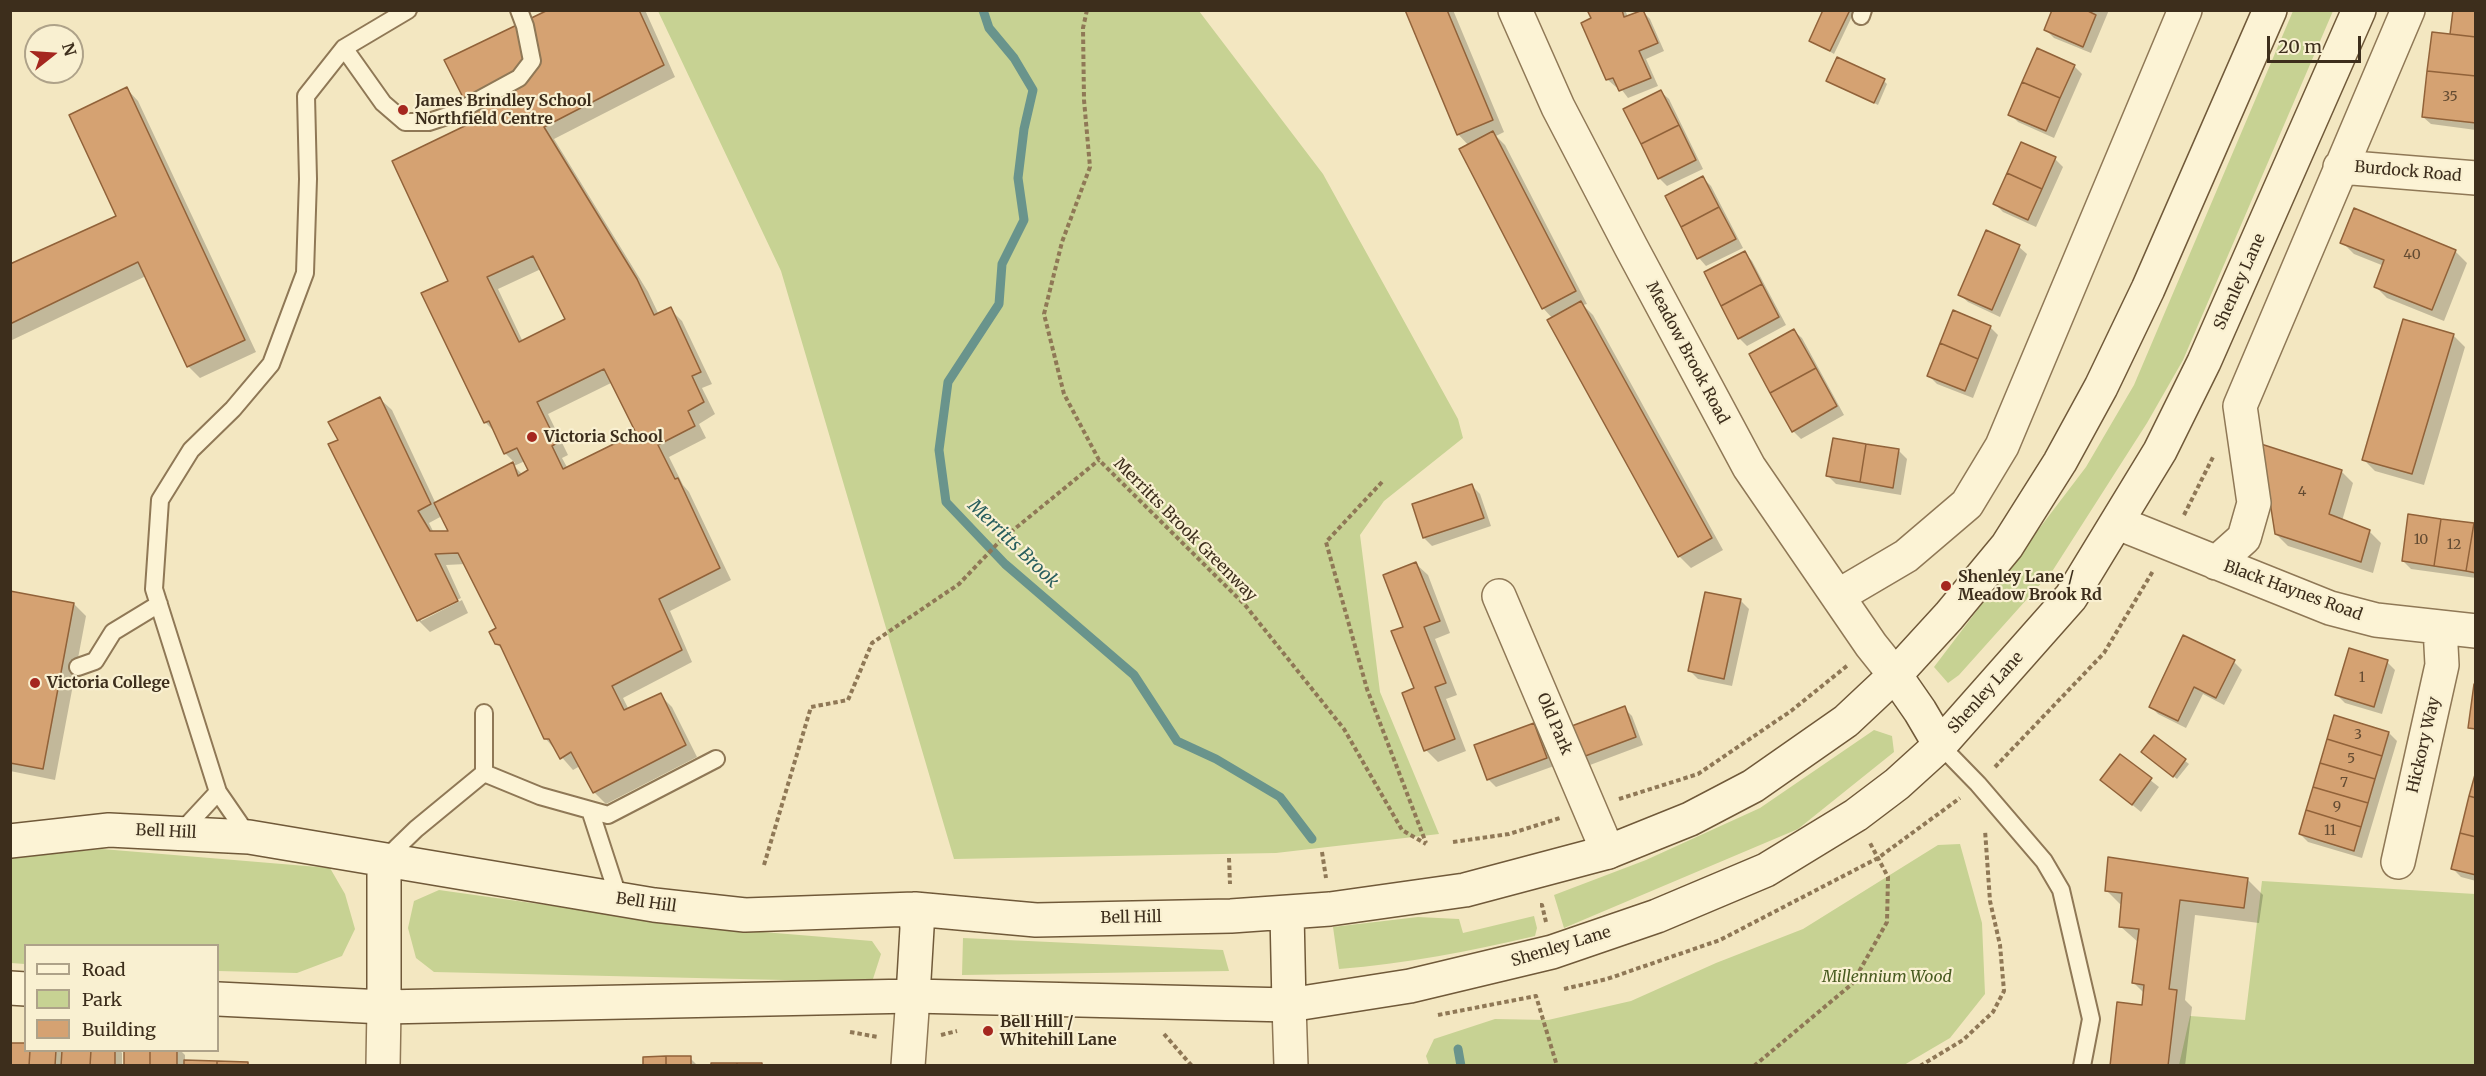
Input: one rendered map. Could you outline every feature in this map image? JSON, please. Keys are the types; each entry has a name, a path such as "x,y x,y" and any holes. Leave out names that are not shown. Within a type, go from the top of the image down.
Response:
{"main road":[{"name":"Meadow Brook Road","path":"1515,10 1558,106 1630,248 1749,467 1871,645 1895,675 1940,745"},
{"path":"1838,596 1906,556 1967,504 2002,446 2185,10"},
{"path":"1291,1065 1287,913 1465,890 1608,852 1690,819 1753,786 1845,720 1895,675 1949,616 2007,546 2060,462 2101,387 2148,289 2270,10"},
{"name":"Shenley Lane","path":"1289,1005 1410,986 1563,948 1657,916 1766,870 1856,816 1898,784 1940,745 2071,597 2160,451 2204,362 2359,10"},
{"path":"2216,563 2244,538 2254,503 2240,406 2408,10"},
{"name":"Burdock Road","path":"2340,166 2475,178"},
{"name":"Black Haynes Road","path":"2118,523 2331,608 2376,620 2475,630"},
{"name":"Old Park","path":"1500,596 1608,852"},
{"name":"Hickory Way","path":"2398,862 2442,665 2440,627"},
{"name":"Bell Hill","path":"10,841 109,830 249,837 619,899 745,915 915,909 1036,920 1287,913"},
{"path":"383,1065 384,861"},
{"path":"908,1065 917,928 915,909"},
{"path":"219,999 384,1007 913,996 1289,1005"}],"lane":[{"path":"249,837 218,792 154,590 160,500 191,450 233,409 271,364 305,273 308,179 306,96 344,48 408,10"},
{"path":"344,48 383,103 405,122 429,122 462,109 519,78 532,61 525,26 519,10"},
{"path":"78,667 94,661 114,632 159,604"},
{"path":"484,713 484,773"},
{"path":"1940,745 1978,784 2044,861 2061,890 2091,1019 2082,1065"},
{"path":"484,773 540,796 608,815 716,759"},
{"path":"384,861 416,829 484,773"},
{"path":"180,833 218,792"},
{"path":"590,810 619,899"}],"path":[{"name":"Merritts Brook Greenway","path":"1087,10 1083,28 1084,100 1090,167 1062,242 1044,314 1064,394 1099,460 1245,605 1344,729 1402,830 1426,844 1367,689 1326,542 1382,482"},
{"path":"1920,1065 1963,1040 1993,1012 2004,991 2000,945 1990,901 1985,826 1978,784 2103,653 2169,544 2240,406"},
{"path":"764,865 811,707 848,700 872,643 959,584 1001,540 1099,460"},
{"path":"1453,842 1509,834 1698,774 1791,711 1871,645"},
{"path":"1754,1065 1852,984 1887,922 1888,877 1856,816"},
{"path":"1532,907 1542,905 1546,924"},
{"path":"1536,996 1557,1065"},
{"path":"1161,1030 1192,1065"}],"green space":[{"path":"658,11 1199,11 1323,174 1458,419 1463,438 1384,501 1360,535 1380,692 1439,834 1276,853 954,859 781,271"},
{"path":"2293,11 2333,11 2183,360 2147,423 2053,570 1959,675 1948,683 1934,667 2086,467 2134,385"},
{"path":"1874,730 1892,736 1894,752 1798,829 1564,928 1554,895 1646,860 1760,808"},
{"name":"Millennium Wood","path":"1960,844 1982,923 1985,994 1950,1038 1904,1065 1429,1065 1426,1056 1434,1039 1495,1019 1548,1020 1631,1001 1716,963 1803,929 1938,845"},
{"path":"102,849 330,868 345,894 355,929 342,956 297,973 219,971 219,944 24,944 24,964 11,963 11,858"},
{"path":"2262,881 2475,894 2475,1065 2179,1065 2190,1016 2245,1020"},
{"path":"439,890 703,927 872,941 881,954 872,982 434,972 416,958 408,928 414,901"},
{"path":"1534,916 1537,928 1535,936 1438,956 1339,969 1333,927 1418,917 1459,919 1463,933"},
{"path":"963,938 1223,950 1229,971 962,975"}],"building":[{"path":"548,10 639,10 664,65 544,127 637,279 654,315 671,307 701,372 692,376 704,402 688,411 695,426 658,445 675,479 678,478 720,568 659,599 682,650 612,686 624,710 661,693 686,745 593,793 571,752 560,759 549,739 544,739 500,645 495,644 489,632 496,628 458,553 435,554 458,601 417,621 328,444 338,440 328,422 380,397 431,504 418,511 430,531 448,531 434,503 513,462 518,476 528,470 517,448 504,454 489,421 484,423 421,293 448,281 392,161 475,121 444,60","holes":["533,256 565,319 519,342 487,277","604,369 636,433 563,469 552,446 557,443 537,402"]},
{"path":"1405,10 1447,10 1493,120 1457,135"},
{"path":"1587,10 1622,10 1624,17 1643,10 1658,43 1639,51 1651,78 1619,91 1613,78 1606,80 1581,23 1591,18"},
{"path":"1823,10 1850,10 1830,51 1809,41"},
{"path":"2052,10 2086,10 2096,15 2083,47 2044,30"},
{"path":"2453,10 2476,10 2476,37 2450,34"},
{"path":"2432,32 2476,37 2476,76 2427,71"},
{"path":"2037,48 2075,65 2060,98 2022,82"},
{"path":"1837,57 1885,79 1874,103 1826,81"},
{"path":"2427,71 2476,76 2476,123 2422,117"},
{"path":"2022,82 2060,98 2046,131 2008,115"},
{"path":"127,87 245,340 187,367 138,262 10,324 10,264 116,216 69,115"},
{"path":"1661,90 1679,125 1641,144 1623,109"},
{"path":"1679,125 1696,160 1658,179 1641,144"},
{"path":"1493,131 1576,291 1542,309 1459,149"},
{"path":"2021,142 2056,157 2042,189 2007,173"},
{"path":"2007,173 2042,189 2028,220 1993,204"},
{"path":"1703,176 1719,207 1681,227 1665,196"},
{"path":"1719,207 1736,239 1697,259 1681,227"},
{"path":"2354,208 2456,250 2432,310 2374,287 2384,260 2340,243"},
{"path":"1986,230 2020,245 1992,310 1958,295"},
{"path":"1745,251 1762,284 1721,306 1704,272"},
{"path":"1762,284 1779,317 1738,339 1721,306"},
{"path":"1581,301 1712,538 1678,557 1547,320"},
{"path":"1953,310 1991,326 1978,359 1940,343"},
{"path":"2403,319 2454,334 2412,474 2362,460"},
{"path":"1794,329 1816,368 1770,393 1749,354"},
{"path":"1940,343 1978,359 1965,391 1927,376"},
{"path":"1816,368 1837,406 1792,432 1770,393"},
{"path":"1833,438 1866,444 1860,482 1826,476"},
{"path":"1866,444 1899,449 1893,488 1860,482"},
{"path":"2261,444 2342,470 2329,514 2370,530 2361,562 2275,534"},
{"path":"1472,484 1484,518 1423,538 1412,504"},
{"path":"2408,514 2441,519 2434,566 2402,561"},
{"path":"2441,519 2474,523 2466,571 2434,566"},
{"path":"2474,523 2476,524 2476,573 2466,571"},
{"path":"1416,562 1440,621 1424,627 1446,683 1435,687 1455,739 1424,751 1402,693 1414,688 1391,631 1403,627 1383,575"},
{"name":"Victoria College","path":"10,591 74,603 43,769 10,763"},
{"path":"1705,592 1741,599 1724,679 1688,671"},
{"path":"2183,635 2235,660 2216,698 2194,687 2178,721 2149,707"},
{"path":"2349,648 2388,660 2374,707 2335,695"},
{"path":"2474,684 2476,684 2476,729 2468,728"},
{"path":"1625,706 1636,737 1580,758 1569,727"},
{"path":"2334,715 2389,732 2382,756 2327,739"},
{"path":"1534,723 1547,758 1487,780 1474,745"},
{"path":"2154,735 2186,759 2173,777 2141,752"},
{"path":"2327,739 2382,756 2375,779 2320,763"},
{"path":"2120,754 2152,778 2132,805 2100,780"},
{"path":"2320,763 2375,779 2368,803 2313,787"},
{"path":"2476,771 2476,798 2469,796"},
{"path":"2313,787 2368,803 2361,827 2306,810"},
{"path":"2469,796 2476,798 2476,837 2460,833"},
{"path":"2306,810 2361,827 2354,851 2299,834"},
{"path":"2460,833 2476,837 2476,875 2451,869"},
{"path":"2108,857 2248,878 2244,908 2180,900 2169,989 2177,990 2168,1066 2110,1066 2117,1002 2142,1005 2144,985 2132,983 2139,929 2119,927 2122,893 2105,891"},
{"path":"10,1043 24,1043 24,1052 30,1052 29,1066 10,1066"},
{"path":"30,1052 56,1052 55,1066 29,1066"},
{"path":"62,1052 91,1052 90,1066 61,1066"},
{"path":"91,1052 115,1052 115,1066 90,1066"},
{"path":"124,1052 150,1052 150,1066 124,1066"},
{"path":"150,1052 177,1052 177,1066 150,1066"},
{"path":"666,1056 691,1056 691,1066 666,1066"},
{"path":"666,1056 666,1066 643,1066 643,1057"},
{"path":"184,1060 217,1061 217,1066 184,1066"},
{"path":"217,1061 248,1062 248,1066 217,1066"},
{"path":"711,1063 737,1063 737,1066 711,1066"},
{"path":"737,1063 762,1063 762,1066 737,1066"}],"waterway":[{"name":"Merritts Brook","path":"983,10 989,28 1014,58 1033,90 1024,129 1018,178 1024,220 1002,264 999,304 948,382 939,450 946,502 1005,564 1134,675 1177,741 1216,759 1280,797 1312,839"},
{"path":"1458,1049 1461,1066"}],"place":[{"name":"James Brindley School Northfield Centre","path":"403,110"},
{"name":"Victoria School","path":"532,437"},
{"name":"Shenley Lane / Meadow Brook Rd","path":"1946,586"},
{"name":"Victoria College","path":"35,683"},
{"name":"Bell Hill / Whitehill Lane","path":"988,1031"}]}
